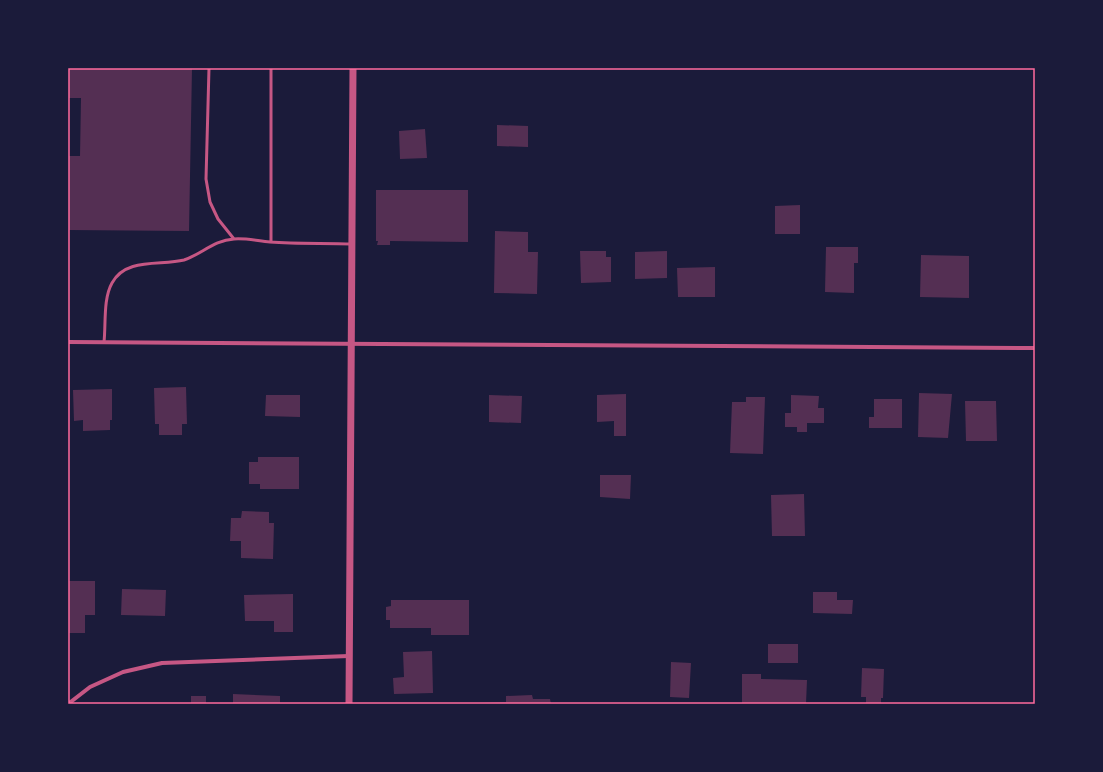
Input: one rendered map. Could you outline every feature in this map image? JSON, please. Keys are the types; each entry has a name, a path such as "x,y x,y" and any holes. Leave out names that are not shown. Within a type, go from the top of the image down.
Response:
{"street":[{"path":"349,704 353,68"},
{"path":"68,342 1035,348"},
{"path":"68,704 90,687 123,672 162,663 350,656"}],"lane":[{"path":"209,68 206,179 210,202 218,219 234,239"},
{"path":"271,68 271,242"},
{"path":"104,342 107,298 112,282 124,270 147,263 183,260 199,254 215,243 234,239 271,242 352,244"}],"building":[{"path":"68,68 192,68 189,231 68,230 68,156 80,156 81,98 68,98"},
{"path":"497,125 528,126 528,147 497,146"},
{"path":"425,129 427,158 400,159 399,131"},
{"path":"376,190 468,190 468,242 390,241 390,245 377,245"},
{"path":"800,205 800,234 775,234 775,206"},
{"path":"495,231 528,232 528,252 538,252 537,294 494,293"},
{"path":"826,247 858,247 858,263 854,263 854,293 825,292"},
{"path":"580,251 606,251 606,257 611,257 611,282 581,283"},
{"path":"667,251 667,278 635,279 635,252"},
{"path":"921,255 969,256 969,298 920,297"},
{"path":"715,267 715,297 678,297 677,268"},
{"path":"186,387 187,424 182,424 182,435 159,435 159,424 155,424 154,388"},
{"path":"112,389 112,420 110,420 110,430 83,431 83,420 74,421 73,390"},
{"path":"919,393 952,394 948,438 918,437"},
{"path":"626,394 626,436 614,436 614,421 597,422 597,395"},
{"path":"266,395 300,395 300,417 265,416"},
{"path":"489,395 522,396 521,423 489,422"},
{"path":"791,395 819,396 818,408 824,408 824,423 807,423 807,432 797,432 797,427 785,427 785,413 791,413"},
{"path":"746,397 765,397 763,454 730,453 732,402 746,402"},
{"path":"874,399 902,399 902,428 869,428 869,417 874,417"},
{"path":"965,401 996,401 997,441 966,441"},
{"path":"258,457 299,457 299,489 260,489 260,484 249,484 249,462 258,462"},
{"path":"600,475 631,475 630,499 600,497"},
{"path":"804,494 805,536 772,536 771,495"},
{"path":"242,511 269,512 269,523 274,523 273,559 241,558 241,541 230,541 231,518 241,518"},
{"path":"68,581 95,581 95,615 85,615 85,633 68,633"},
{"path":"122,589 166,590 165,616 121,615"},
{"path":"813,592 837,592 837,600 853,600 852,614 813,613"},
{"path":"293,594 293,632 274,632 274,621 245,621 244,595"},
{"path":"391,600 469,600 469,635 431,635 431,628 390,628 390,620 386,620 386,607 391,606"},
{"path":"768,644 798,644 798,663 768,663"},
{"path":"432,651 433,693 394,694 393,678 404,677 403,652"},
{"path":"671,662 691,663 689,698 670,697"},
{"path":"862,668 884,669 883,698 881,698 881,704 866,704 866,697 861,697"},
{"path":"742,674 761,674 761,679 807,680 806,704 742,704"},
{"path":"233,694 280,696 280,704 233,704"},
{"path":"532,695 533,699 550,699 551,704 478,704 506,702 506,696"},
{"path":"191,696 206,696 206,704 191,704"}]}
